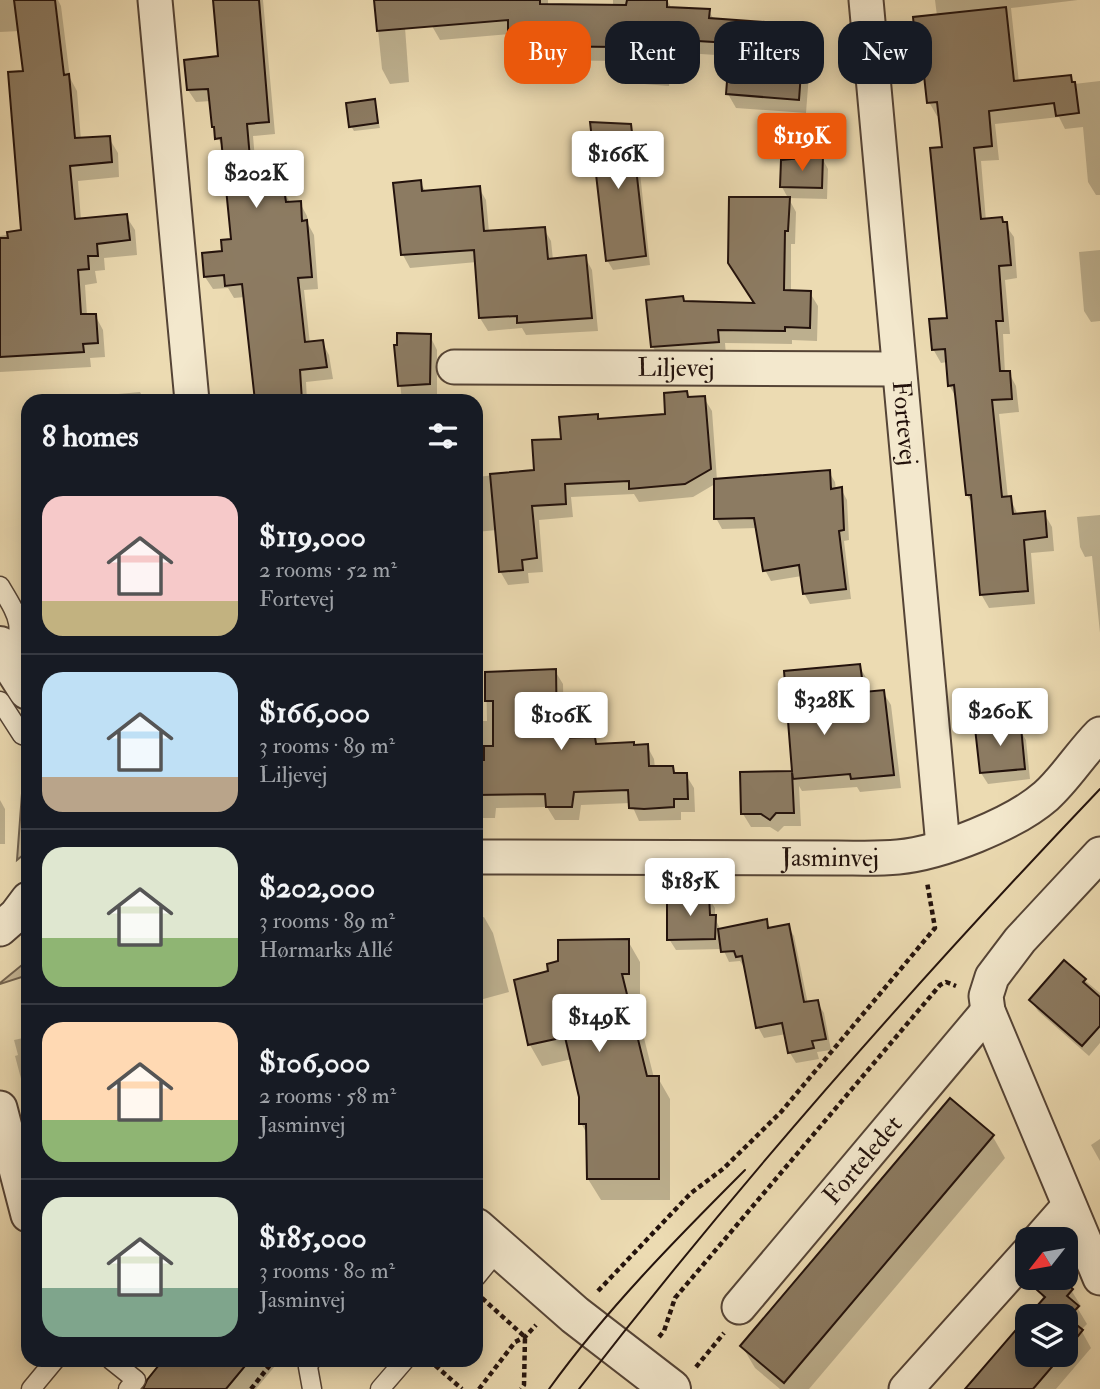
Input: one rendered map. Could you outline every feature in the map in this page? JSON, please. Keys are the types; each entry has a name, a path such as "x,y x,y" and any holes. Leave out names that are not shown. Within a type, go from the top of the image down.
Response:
{"street":[{"path":"155,0 191,394"},
{"name":"Fortevej","path":"866,0 899,369 932,850"},
{"name":"Liljevej","path":"454,367 899,369"},
{"name":"Jasminvej","path":"483,857 897,857 932,850 1010,822 1049,794 1100,734"},
{"path":"1100,853 1020,940 992,977 986,996 988,1012 1100,1278"},
{"name":"Forteledet","path":"739,1307 988,1012"},
{"path":"0,1108 21,1188"},
{"path":"1051,1227 1069,1206"},
{"path":"484,1251 566,1308 636,1364 681,1381"},
{"path":"906,1389 1015,1267"}],"lane":[{"path":"0,586 18,615 20,628 12,665"},
{"path":"0,701 21,734"},
{"path":"31,1389 49,1367"},
{"path":"123,1367 136,1380 128,1389"},
{"path":"307,1367 312,1389"},
{"path":"380,1389 399,1367"}],"path":[{"path":"479,1389 515,1342 566,1308 691,1193 723,1170 781,1112 935,928 932,850"},
{"path":"636,1364 664,1331 674,1298 940,985 953,983 963,991 979,976 992,977"},
{"path":"483,1299 526,1337"},
{"path":"681,1381 727,1330 734,1336 747,1321 739,1307"},
{"path":"521,1389 524,1385 526,1337"},
{"path":"251,1389 268,1367"},
{"path":"437,1367 462,1389"}],"shaded area":[{"path":"21,807 21,857 17,860"},
{"path":"21,966 21,977 0,983"}],"building":[{"path":"14,0 55,0 64,75 69,74 75,138 110,136 112,162 70,166 75,219 127,214 130,240 97,244 98,256 88,256 89,269 78,270 81,314 96,314 98,343 83,344 84,352 0,357 0,238 8,238 7,232 21,230 8,72 23,71"},
{"path":"213,0 259,0 269,122 247,124 251,170 262,169 264,190 284,189 286,202 301,201 302,221 307,220 312,277 298,278 305,342 323,340 327,367 300,370 302,394 254,394 242,284 225,286 224,275 204,277 202,253 222,251 221,240 231,239 221,138 215,139 208,89 187,90 184,60 218,56"},
{"path":"374,0 540,0 540,4 626,5 627,0 667,0 667,7 710,9 709,18 750,21 714,21 714,42 700,41 700,21 605,21 605,47 591,47 591,21 508,20 377,31"},
{"path":"1006,7 1014,81 1071,75 1072,82 1075,82 1079,113 1056,116 1054,103 989,111 992,146 974,148 981,219 1002,217 1003,222 1007,222 1011,265 999,266 1003,321 996,321 1000,371 1010,371 1012,399 992,400 1002,497 1011,496 1013,514 1045,511 1047,537 1024,540 1028,591 980,595 971,495 966,495 954,385 948,386 945,349 932,350 929,319 947,318 930,148 942,147 937,102 927,103 925,84 932,84 932,21 913,21 913,17"},
{"path":"727,84 800,84 799,100 726,94"},
{"path":"375,99 378,123 349,127 346,103"},
{"path":"590,122 631,124 646,256 606,261"},
{"path":"823,156 822,188 780,187 781,160"},
{"path":"421,180 422,191 480,186 484,231 545,227 548,259 586,255 592,318 517,323 517,316 479,318 474,250 401,255 393,183"},
{"path":"729,197 790,197 788,231 785,231 784,290 811,291 810,328 785,327 785,331 718,330 719,342 651,347 646,300 683,296 684,301 754,303 728,263"},
{"path":"397,333 431,334 430,384 398,386 394,345 397,345"},
{"path":"687,391 688,397 705,396 711,469 685,484 629,489 629,481 565,484 566,504 532,506 537,558 522,560 523,570 499,572 490,474 534,470 532,440 561,439 559,417 598,414 598,419 665,414 664,393"},
{"path":"830,470 831,489 842,487 844,530 839,531 846,589 803,594 799,565 763,571 754,518 714,519 714,479"},
{"path":"860,664 864,692 884,690 894,775 851,779 850,774 793,779 792,772 794,813 776,813 770,820 761,814 741,814 740,772 792,771 784,671"},
{"path":"556,669 557,738 595,737 596,744 648,744 649,766 673,766 674,773 687,773 688,799 674,799 674,807 644,809 629,808 628,790 574,792 572,807 546,807 545,794 483,795 484,746 493,746 493,701 485,701 485,672"},
{"path":"1005,718 1021,727 1025,769 980,773 975,728 1000,726"},
{"path":"709,895 710,915 716,915 715,939 667,940 667,896"},
{"path":"767,919 768,928 789,924 804,1002 818,1000 826,1039 812,1041 814,1048 788,1053 782,1023 756,1028 742,956 736,957 734,951 721,952 718,929"},
{"path":"629,939 629,974 622,974 647,1076 659,1076 659,1179 587,1179 586,1124 579,1124 579,1097 565,1037 528,1045 514,980 548,971 547,964 558,961 558,940"},
{"path":"1064,960 1086,979 1083,982 1100,997 1100,1026 1082,1046 1029,1000"},
{"path":"950,1098 994,1135 784,1383 740,1346"},
{"path":"1037,1290 1072,1290 1067,1296 1077,1304 1039,1304 1045,1297"},
{"path":"1015,1331 1015,1367 1052,1367 1033,1389 965,1389"},
{"path":"157,1367 244,1367 226,1389 143,1389"}],"tram line":[{"path":"579,1389 703,1234 832,1082 964,934 1100,789"},
{"path":"549,1389 618,1303 745,1170"}]}
